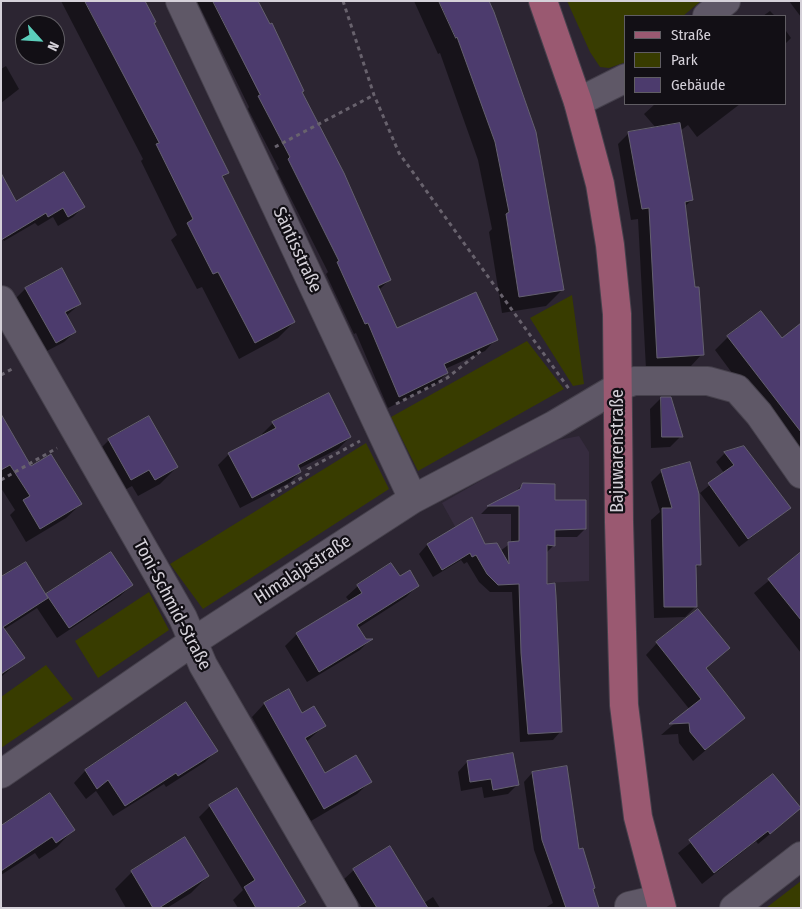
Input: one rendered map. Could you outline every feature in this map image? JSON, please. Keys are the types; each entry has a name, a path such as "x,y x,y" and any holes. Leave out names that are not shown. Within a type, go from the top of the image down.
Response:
{"main road":[{"name":"Bajuwarenstraße","path":"543,1 578,102 600,184 610,244 617,314 619,522 624,705 638,817 660,903"}],"street":[{"name":"Säntisstraße","path":"180,1 413,499"},
{"path":"708,15 726,1"},
{"path":"578,102 624,79"},
{"name":"Toni-Schmid-Straße","path":"1,300 183,618 204,665 344,908"},
{"name":"Himalajastraße","path":"1,774 194,641 413,499 554,425 618,387 634,381 708,381 737,389 759,414 801,474"},
{"path":"734,908 801,856"},
{"path":"629,906 660,903"}],"path":[{"path":"343,1 374,96 399,153 440,207 574,395"},
{"path":"254,158 374,96"},
{"path":"271,496 308,474 308,469 447,378 481,352"},
{"path":"1,480 59,446"}],"shaded area":[{"path":"579,436 589,452 589,581 498,585 487,574 476,555 472,557 442,503 548,442"}],"green space":[{"path":"567,1 701,1 684,15 624,15 624,63 609,68 600,67 590,52"},
{"path":"572,295 584,384 573,386 530,318"},
{"path":"527,341 564,389 418,471 391,417"},
{"path":"366,443 389,489 203,609 170,564"},
{"path":"149,592 169,630 98,678 75,641"},
{"path":"46,665 73,699 1,748 1,697"},
{"path":"801,881 801,908 766,908"}],"building":[{"path":"85,1 145,1 156,22 154,23 229,173 222,176 295,322 255,343 218,272 213,274 187,223 193,219 156,144 159,143"},
{"path":"213,1 258,1 270,24 272,23 304,91 302,92 344,173 391,280 378,286 397,328 476,292 498,340 444,364 448,373 399,397 368,323 365,324 337,262 339,261"},
{"path":"439,1 489,1 494,12 536,132 564,290 519,297 506,214 509,212 495,142 457,37"},
{"path":"680,123 693,200 685,202 695,287 699,287 704,355 657,358 649,208 642,209 628,132"},
{"path":"64,172 85,207 68,217 63,208 48,217 46,213 1,240 1,173 16,201"},
{"path":"62,268 81,304 65,312 76,332 56,343 25,288"},
{"path":"761,311 782,338 801,323 801,432 727,336"},
{"path":"329,393 351,437 298,465 301,472 252,498 228,453 276,428 272,422"},
{"path":"661,397 671,397 683,437 662,437"},
{"path":"1,414 31,466 51,454 82,504 40,529 23,500 30,496 10,465 1,470"},
{"path":"149,416 178,467 155,480 149,470 131,480 108,439"},
{"path":"744,446 791,508 748,539 708,483 734,465 724,452"},
{"path":"690,462 699,494 701,565 696,565 697,607 664,607 662,508 672,508 661,470"},
{"path":"523,483 555,484 555,500 586,500 586,529 555,530 555,546 547,545 547,584 555,583 562,732 528,734 521,653 519,584 498,585 487,574 476,555 472,557 470,553 442,570 427,544 472,517 485,544 497,543 509,564 508,542 519,541 519,506 487,506 520,489"},
{"path":"111,552 133,585 69,628 46,594"},
{"path":"801,552 801,620 768,579"},
{"path":"26,562 48,598 3,627 25,658 1,674 1,577"},
{"path":"391,563 400,576 410,570 419,586 357,625 366,639 373,639 319,672 296,633 362,593 357,585"},
{"path":"698,609 730,648 706,668 745,718 705,750 690,732 689,723 669,724 701,699 656,642"},
{"path":"289,689 302,713 314,706 326,726 305,738 325,773 356,755 372,782 324,809 264,703"},
{"path":"186,702 218,751 178,776 176,773 125,806 108,780 97,789 85,770"},
{"path":"513,753 519,785 493,790 491,779 470,782 467,761"},
{"path":"567,766 579,849 583,848 599,908 566,908 542,840 532,772"},
{"path":"773,774 801,808 770,834 768,831 714,873 689,840"},
{"path":"237,788 306,902 296,908 256,908 244,887 255,880 209,805"},
{"path":"50,793 75,830 56,843 52,837 1,871 1,826"},
{"path":"185,837 209,876 159,908 153,908 131,871"},
{"path":"390,846 428,908 377,908 353,869"}]}
